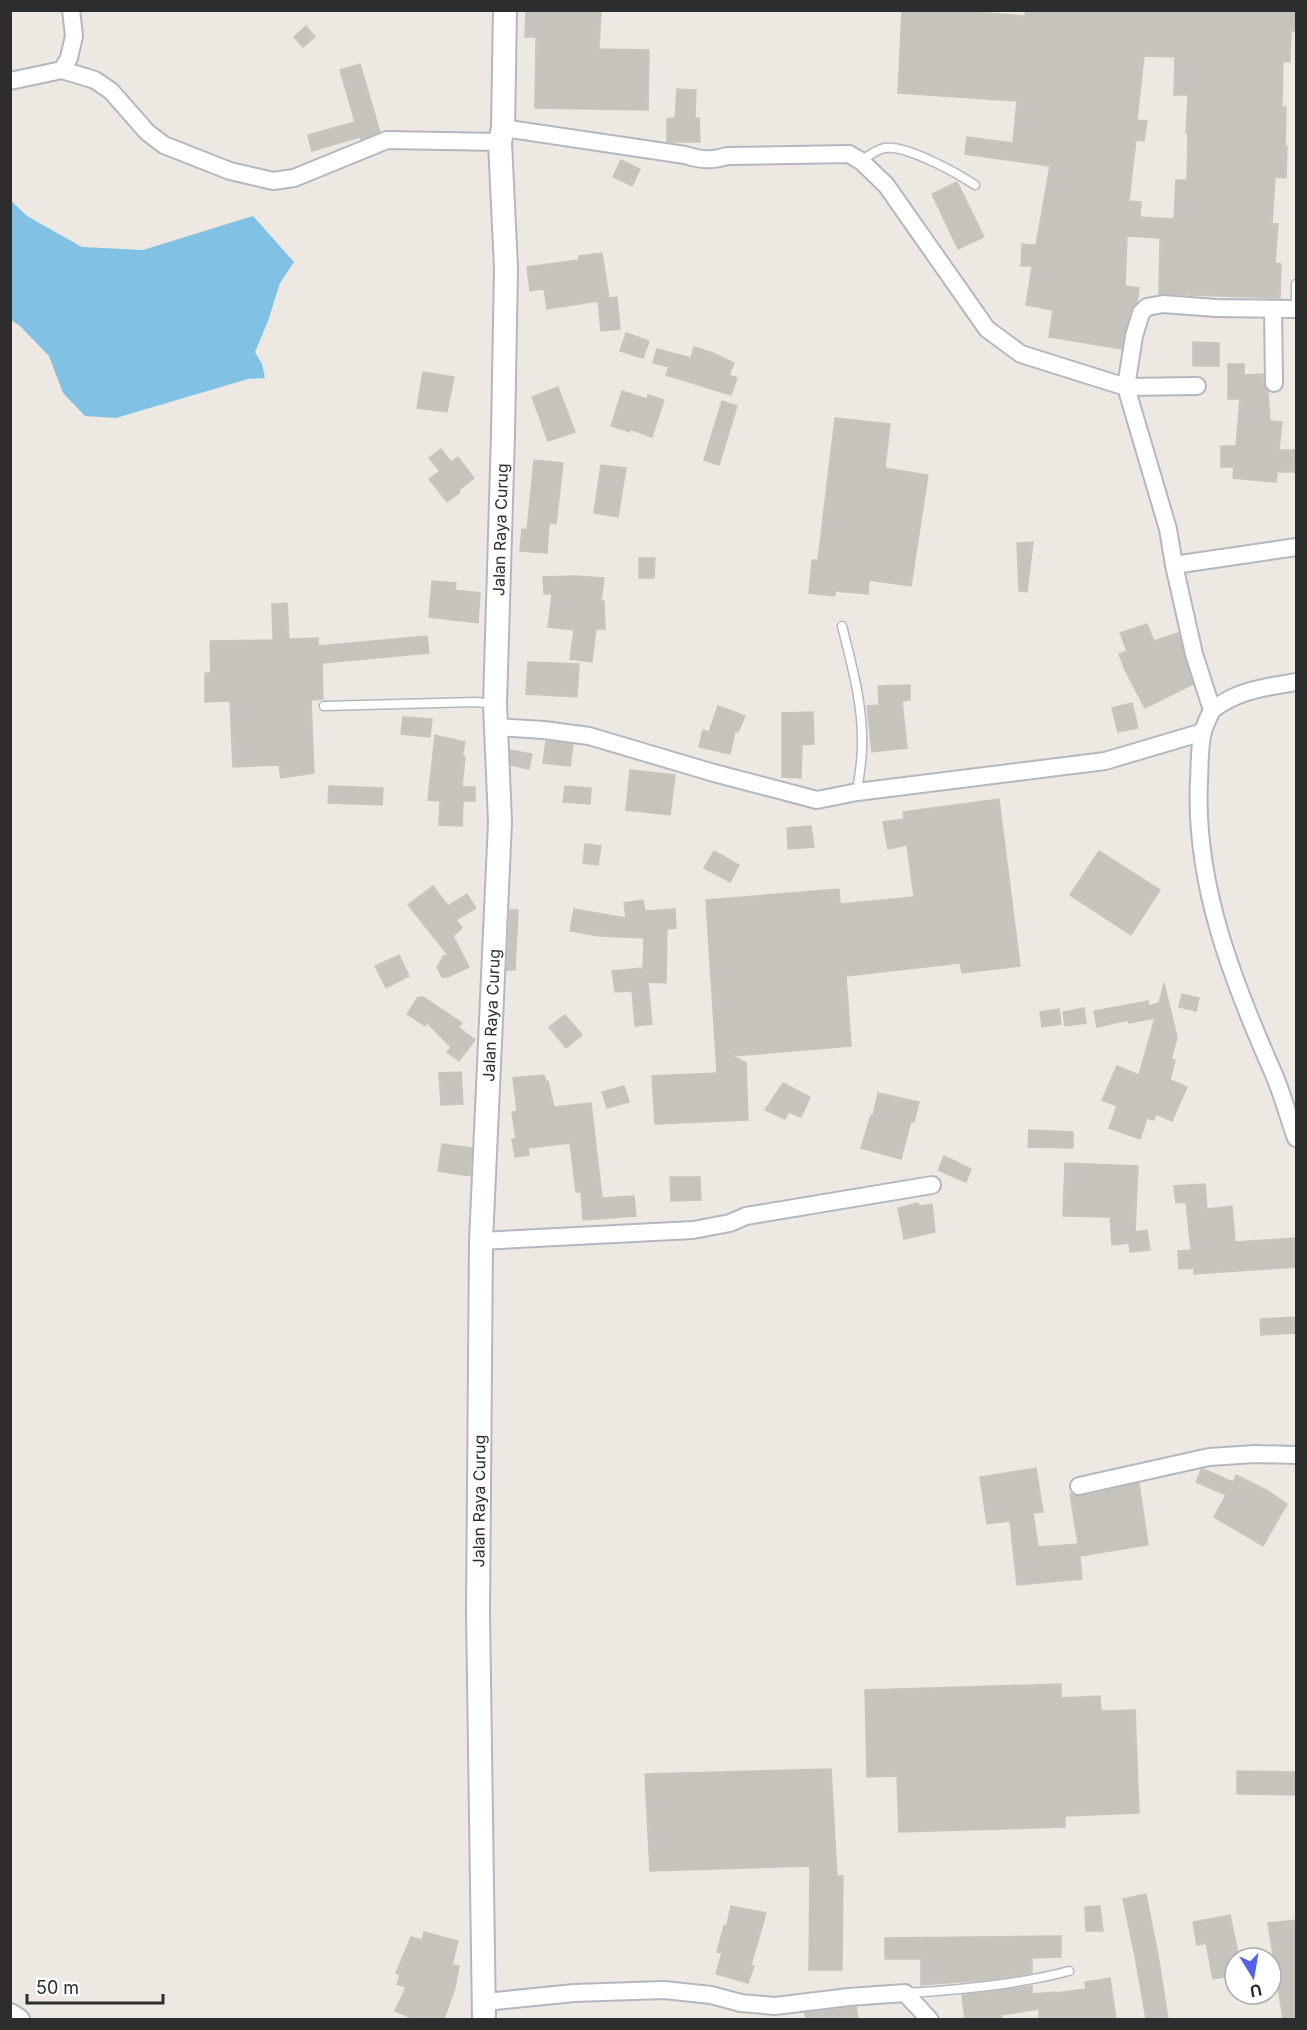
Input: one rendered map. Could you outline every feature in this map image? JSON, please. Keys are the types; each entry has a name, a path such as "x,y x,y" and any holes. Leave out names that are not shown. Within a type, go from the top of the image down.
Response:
{"street":[{"path":"62,70 69,58 74,36 71,10"},
{"name":"Jalan Raya Curug","path":"484,2011 478,1612 482,1240 500,822 495,704 506,268 501,135 505,10"},
{"path":"10,81 62,70 95,80 111,91 147,132 164,145 230,171 273,181 294,178 387,141 501,135 685,155 702,161 727,156 849,154 861,161 886,185 987,329 1021,354 1126,387 1197,386"},
{"path":"1212,710 1194,654 1168,529 1126,387 1134,336 1141,313 1147,307 1163,303 1216,308 1296,309"},
{"path":"1273,309 1274,383"},
{"path":"1174,565 1296,547"},
{"path":"1296,682 1243,692 1225,700 1212,710 1203,732 1198,810 1219,935 1296,1138"},
{"path":"496,727 589,736 714,773 817,800 857,792 1105,761 1203,732"},
{"path":"482,1240 693,1230 746,1216 932,1185"},
{"path":"1079,1486 1209,1456 1296,1455"},
{"path":"484,2011 574,1993 664,1990 711,1995 741,2003 775,2006 849,1996 905,1993 930,2019"},
{"path":"10,2015 18,2019"}],"lane":[{"path":"861,161 878,150 891,148 922,157 950,169 975,185"},
{"path":"1296,284 1296,309"},
{"path":"842,626 860,708 862,746 857,792"},
{"path":"324,706 476,702 495,704"},
{"path":"905,1993 1039,1979 1069,1971"}],"water":[{"path":"10,200 27,216 82,247 143,250 253,216 294,262 280,283 255,352 262,364 265,378 248,379 116,418 85,416 63,393 49,356 20,326 11,320"}],"building":[{"path":"526,10 601,10 599,49 649,50 648,110 535,108 536,37 525,37"},
{"path":"902,10 952,10 1025,16 1026,10 1296,10 1296,31 1291,31 1290,62 1283,61 1282,107 1286,107 1286,178 1275,177 1272,224 1278,224 1275,263 1281,264 1280,298 1159,294 1160,238 1127,236 1125,286 1139,288 1137,303 1131,310 1121,349 1049,337 1053,310 1026,305 1032,266 1021,266 1022,244 1036,245 1050,166 965,154 967,137 1013,143 1017,101 898,93","holes":["1144,56 1175,57 1174,95 1188,95 1187,180 1176,180 1174,219 1140,217 1141,202 1129,201 1136,140 1144,141 1147,121 1137,120"]},
{"path":"306,26 315,37 303,47 294,37"},
{"path":"360,64 380,132 312,151 308,135 355,122 340,70"},
{"path":"677,89 696,90 695,118 699,118 700,142 667,142 667,119 675,118"},
{"path":"621,160 640,169 632,186 613,177"},
{"path":"957,182 984,237 958,249 932,194"},
{"path":"602,253 609,298 617,297 620,329 601,331 598,301 547,309 544,289 530,291 527,267 579,260 579,256"},
{"path":"626,333 649,341 643,358 620,351"},
{"path":"1193,342 1219,343 1219,366 1193,366"},
{"path":"694,347 734,363 729,375 737,378 731,395 666,375 669,367 653,363 657,349 691,358"},
{"path":"1228,364 1244,364 1244,375 1263,374 1265,388 1268,392 1270,421 1282,422 1279,450 1296,450 1296,472 1277,472 1276,482 1233,478 1234,467 1221,467 1221,446 1236,446 1240,399 1228,399"},
{"path":"423,372 454,377 447,412 417,408"},
{"path":"558,387 575,432 548,441 532,397"},
{"path":"622,391 647,399 648,395 664,400 652,437 630,429 630,432 611,426"},
{"path":"722,401 737,406 719,465 704,460"},
{"path":"835,418 890,424 885,468 928,475 911,586 869,580 868,594 835,591 835,596 809,593 812,560 818,560"},
{"path":"441,449 451,462 458,457 474,478 447,502 429,479 440,471 429,458"},
{"path":"534,460 563,463 556,524 549,523 547,553 520,551 522,529 527,530"},
{"path":"601,465 626,468 618,517 594,513"},
{"path":"1033,542 1027,592 1019,591 1017,543"},
{"path":"639,558 655,558 654,578 639,578"},
{"path":"543,577 604,578 601,601 604,601 605,629 596,629 592,662 570,659 574,630 548,627 552,594 544,594"},
{"path":"432,581 456,583 455,590 480,593 478,623 429,617"},
{"path":"287,603 289,639 318,638 318,646 427,636 429,653 322,663 323,699 311,700 314,773 281,778 279,765 233,767 230,701 205,702 205,673 211,673 210,641 273,640 272,604"},
{"path":"1147,624 1154,641 1178,633 1193,684 1145,708 1119,654 1127,651 1120,633"},
{"path":"528,662 579,664 577,697 526,694"},
{"path":"910,685 910,700 902,701 907,748 872,752 867,706 879,705 878,686"},
{"path":"1132,703 1138,728 1118,732 1112,708"},
{"path":"718,706 745,716 738,732 735,731 730,754 699,747 703,730 709,732"},
{"path":"813,712 814,744 802,745 801,778 782,777 782,713"},
{"path":"403,717 432,719 430,737 401,734"},
{"path":"435,735 465,742 462,756 465,756 462,787 475,787 475,801 463,801 462,826 439,825 440,801 428,800"},
{"path":"546,741 573,744 570,766 543,763"},
{"path":"510,750 532,754 529,769 511,765"},
{"path":"630,770 675,775 670,815 626,810"},
{"path":"329,786 383,788 382,805 328,803"},
{"path":"565,786 591,788 590,804 563,802"},
{"path":"999,799 1020,966 962,973 960,963 846,976 851,1046 733,1056 746,1063 748,1120 655,1124 652,1076 717,1073 706,900 839,889 840,904 914,897 907,845 888,849 883,822 904,819 903,812"},
{"path":"811,826 814,847 788,849 787,828"},
{"path":"585,844 601,846 598,865 583,863"},
{"path":"714,851 739,865 730,882 704,868"},
{"path":"1099,851 1160,890 1131,935 1070,895"},
{"path":"433,886 448,906 467,894 476,908 456,920 462,928 453,936 469,967 448,977 442,977 437,967 444,956 448,955 408,905"},
{"path":"643,900 645,911 675,909 676,928 667,929 666,983 648,982 652,1024 635,1026 632,991 615,992 612,971 643,968 644,938 599,936 570,931 574,909 626,918 624,903"},
{"path":"510,910 518,910 515,970 507,970"},
{"path":"399,955 409,976 386,988 375,966"},
{"path":"1164,983 1177,1037 1171,1059 1175,1060 1170,1080 1187,1087 1172,1121 1156,1114 1154,1120 1147,1118 1140,1139 1109,1128 1117,1106 1102,1100 1117,1066 1139,1075 1155,1018 1129,1023 1128,1020 1097,1027 1094,1011 1148,1001 1149,1006 1159,1003"},
{"path":"1182,994 1199,998 1196,1011 1179,1007"},
{"path":"418,997 423,997 462,1023 458,1027 475,1040 459,1061 447,1052 451,1047 427,1023 425,1026 407,1014"},
{"path":"1084,1008 1086,1023 1065,1026 1063,1012"},
{"path":"1059,1009 1061,1024 1042,1027 1040,1012"},
{"path":"565,1015 582,1035 566,1048 549,1027"},
{"path":"461,1072 463,1104 441,1105 439,1073"},
{"path":"544,1075 546,1082 548,1081 554,1107 591,1103 602,1198 634,1196 636,1216 583,1220 581,1192 576,1192 570,1143 528,1148 529,1155 515,1157 512,1139 516,1139 512,1112 517,1111 513,1078"},
{"path":"783,1083 810,1097 801,1117 789,1112 785,1119 765,1110"},
{"path":"624,1086 629,1102 607,1108 602,1092"},
{"path":"878,1093 919,1102 914,1122 911,1121 901,1159 861,1148 871,1115 873,1116"},
{"path":"1029,1130 1073,1132 1073,1148 1028,1147"},
{"path":"442,1144 472,1148 470,1176 438,1171"},
{"path":"944,1156 971,1169 966,1182 938,1170"},
{"path":"1065,1163 1138,1166 1135,1232 1147,1230 1150,1250 1130,1252 1129,1243 1112,1245 1110,1217 1063,1216"},
{"path":"670,1177 700,1177 701,1200 671,1201"},
{"path":"1205,1184 1207,1209 1232,1206 1235,1242 1296,1238 1296,1267 1194,1274 1194,1268 1179,1269 1178,1251 1191,1250 1186,1202 1176,1203 1174,1186"},
{"path":"918,1203 919,1206 932,1204 935,1232 904,1239 898,1208"},
{"path":"1296,1317 1296,1333 1261,1335 1260,1319"},
{"path":"1036,1468 1043,1512 1033,1513 1038,1547 1078,1544 1070,1494 1081,1496 1139,1483 1148,1545 1080,1556 1082,1579 1017,1585 1010,1521 987,1524 980,1477"},
{"path":"1203,1469 1233,1482 1236,1475 1268,1491 1287,1504 1263,1546 1214,1517 1226,1495 1196,1482"},
{"path":"1061,1684 1061,1698 1100,1696 1101,1711 1135,1710 1139,1813 1065,1816 1065,1827 899,1832 897,1776 867,1777 865,1690"},
{"path":"831,1769 837,1876 843,1876 842,1970 809,1970 810,1866 650,1871 645,1774"},
{"path":"1237,1771 1296,1772 1296,1795 1237,1794"},
{"path":"1146,1894 1168,2019 1146,2019 1123,1899"},
{"path":"731,1906 766,1913 748,1983 716,1974 722,1953 717,1952"},
{"path":"1100,1906 1103,1931 1086,1931 1085,1907"},
{"path":"1230,1915 1236,1946 1223,1946 1223,1977 1213,1979 1206,1943 1197,1945 1193,1922"},
{"path":"1296,1920 1296,2017 1283,2019 1281,2006 1283,2006 1283,1946 1272,1946 1268,1923"},
{"path":"424,1932 458,1941 452,1965 459,1966 455,1988 444,2019 414,2019 395,2011 406,1987 397,1984 400,1975 396,1973 411,1937 422,1940"},
{"path":"1061,1936 1061,1957 1032,1958 1032,1973 987,1980 921,1985 921,1959 885,1959 885,1938"},
{"path":"1110,1978 1116,2019 1039,2019 1039,2009 1001,2015 1002,2019 965,2019 962,1995 1032,1986 1032,1994 1056,1993 1086,1989 1085,1982"},
{"path":"856,2007 858,2019 806,2019 805,2013"}]}
